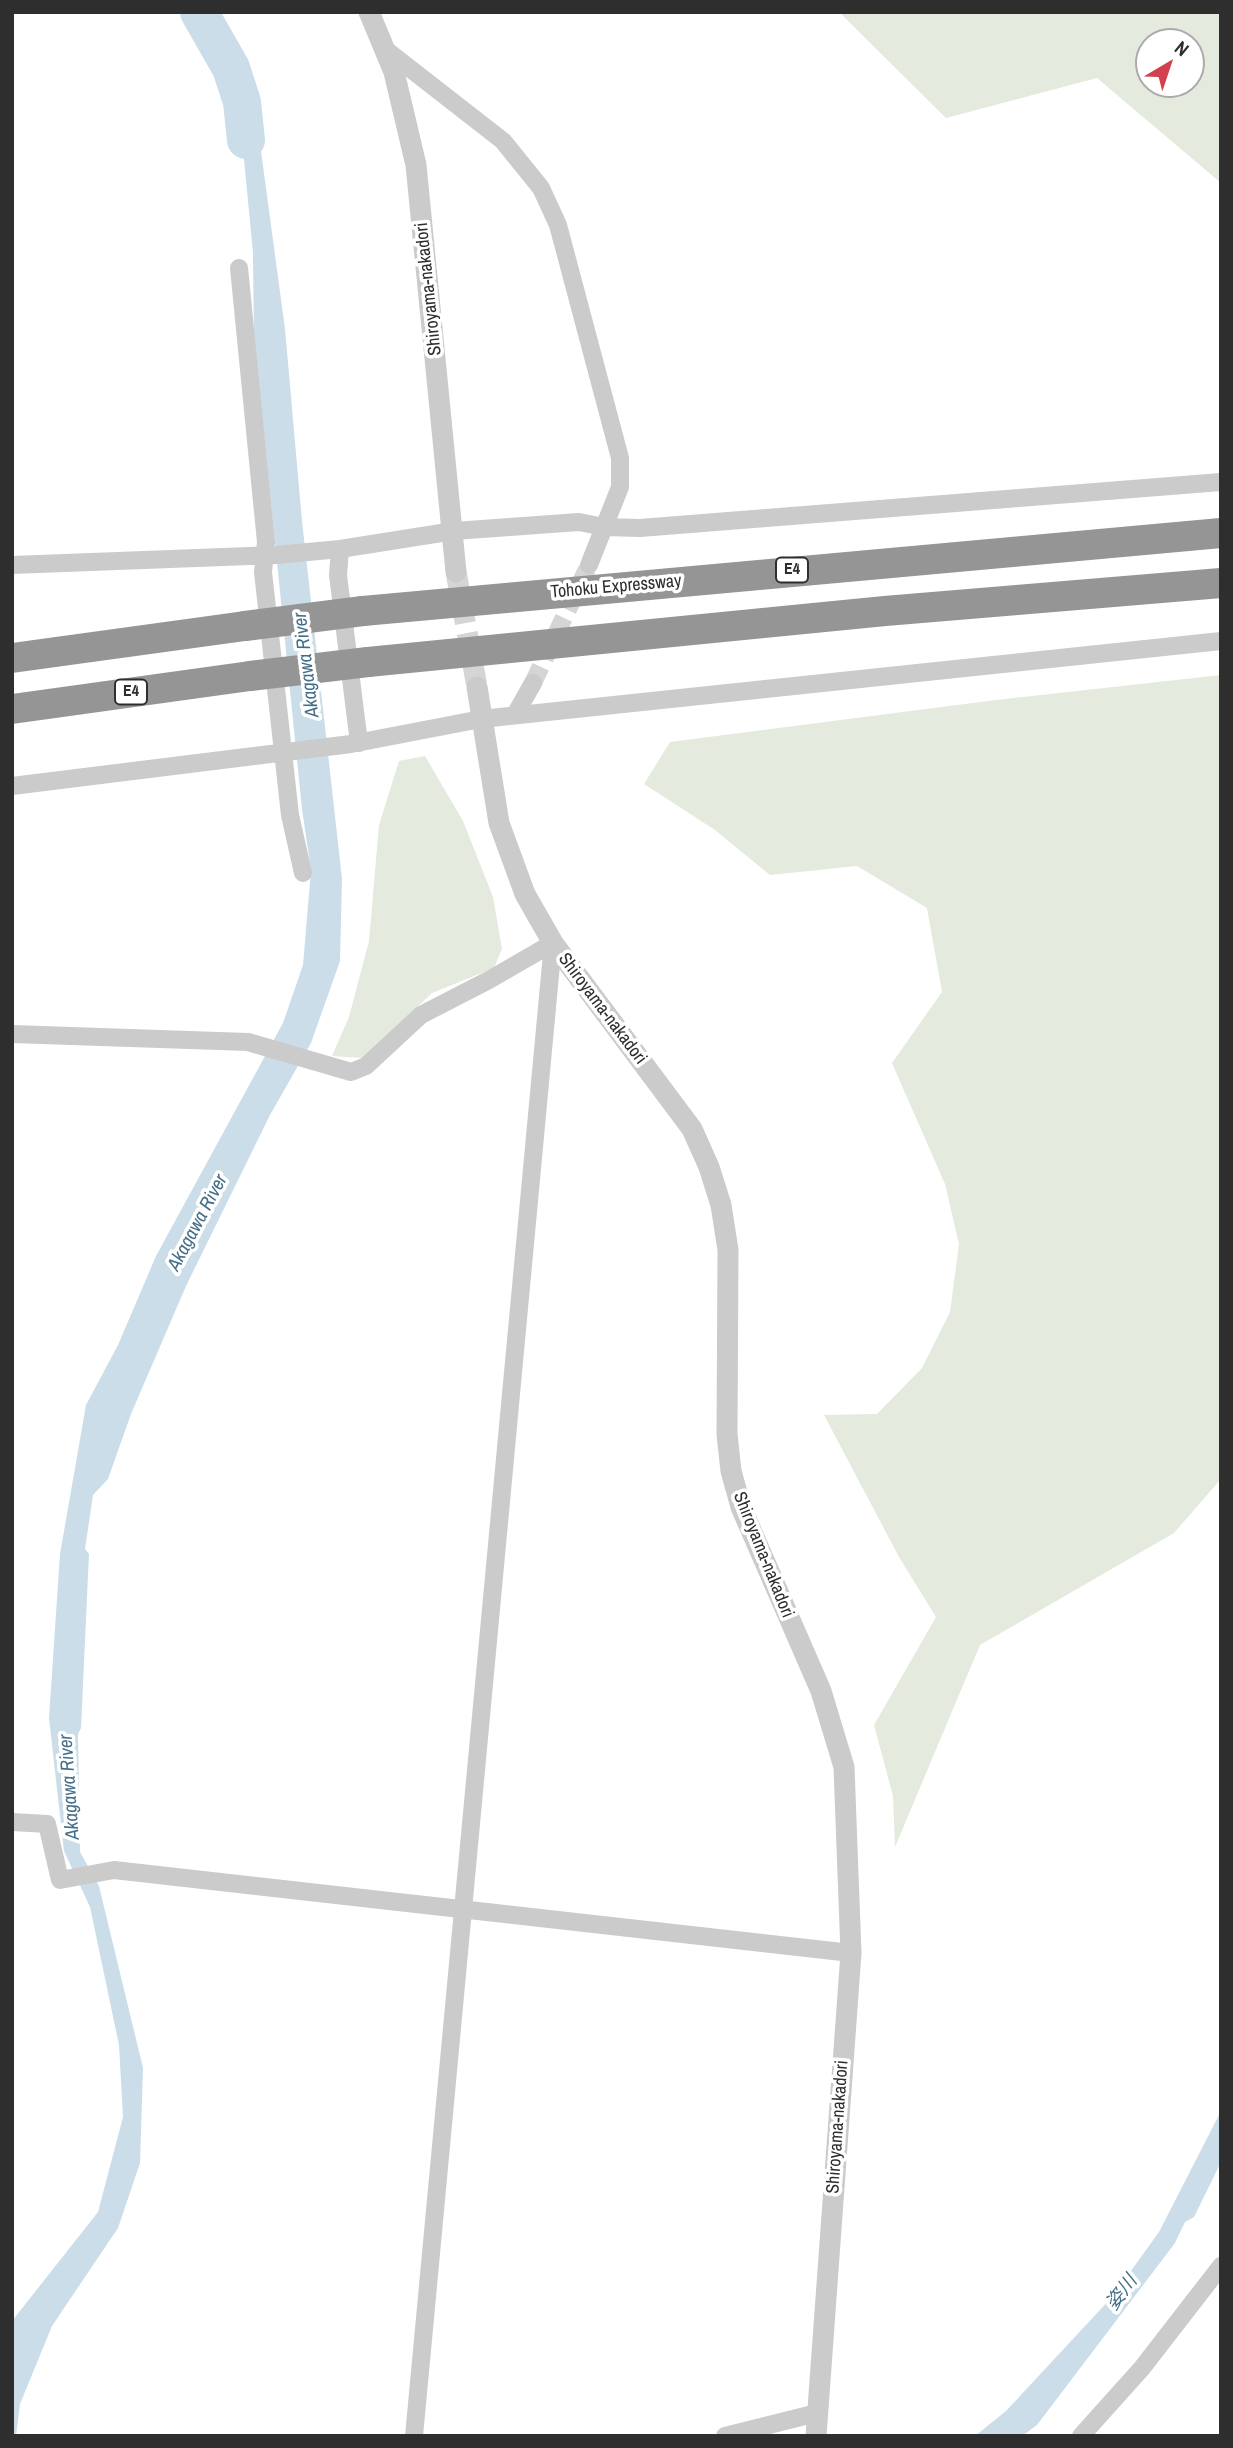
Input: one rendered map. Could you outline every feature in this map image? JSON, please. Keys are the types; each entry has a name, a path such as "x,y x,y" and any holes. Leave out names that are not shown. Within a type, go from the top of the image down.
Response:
{"highway":[{"name":"Tohoku Expressway","path":"12,658 363,611 1221,533"},
{"name":"E4","path":"12,709 368,662 885,611 1221,583"}],"street":[{"name":"Shiroyama-nakadori","path":"369,12 394,72 416,164 456,572"},
{"path":"385,49 503,141 541,188 558,225 620,458 620,487 589,565"},
{"path":"239,268 266,542 270,555 290,815 303,873"},
{"path":"12,565 270,555 340,548 389,538 454,531 579,522 604,527 640,528 1221,482"},
{"path":"340,548 338,575 355,743"},
{"path":"12,786 285,753 355,743 481,719 1221,641"},
{"path":"515,715 533,682"},
{"name":"Shiroyama-nakadori","path":"477,687 499,823 525,894 553,943 692,1129 722,1205 728,1250 727,1434 731,1471 740,1507 834,1728 844,1767 851,1953 816,2436"},
{"path":"12,1034 248,1042 351,1072 366,1066 421,1015 489,981 553,943"},
{"path":"414,2436 553,943"},
{"path":"12,1822 47,1824 60,1880 114,1870 851,1953"},
{"path":"1081,2436 1142,2368 1221,2266"},
{"path":"725,2436 817,2413"}],"shaded area":[{"path":"839,12 1221,12 1221,183 1097,78 946,118"},
{"path":"1221,675 1221,1479 1174,1533 980,1645 895,1847 893,1796 874,1725 936,1617 899,1557 824,1415 877,1414 922,1368 950,1312 959,1244 945,1184 892,1063 942,992 927,908 857,866 770,875 715,830 644,784 670,742 996,700"},
{"path":"425,756 463,821 493,897 502,949 494,968 432,993 363,1058 332,1056 349,1017 369,941 379,825 399,761"}],"water":[{"path":"236,76 258,129 285,329 302,521 342,879 340,961 311,1043 270,1115 186,1286 131,1414 108,1479 93,1495 85,1549 89,1554 81,1728 78,1734 80,1852 99,1886 143,2068 140,2163 118,2228 52,2326 20,2404 16,2436 12,2436 12,2321 98,2212 123,2117 119,2045 90,1907 64,1851 49,1718 60,1554 86,1405 118,1345 156,1256 283,1023 303,965 311,870 302,809 254,335 253,253"},
{"name":"姿川","path":"1221,2111 1221,2162 1194,2217 1185,2222 1175,2243 1037,2425 1022,2436 975,2436 1006,2411 1112,2297 1159,2232"}],"waterway":[{"name":"Akagawa River","path":"199,12 231,68 242,102 246,140"}],"tunnel":[{"path":"533,683 589,565"},
{"path":"456,572 477,687"}]}
